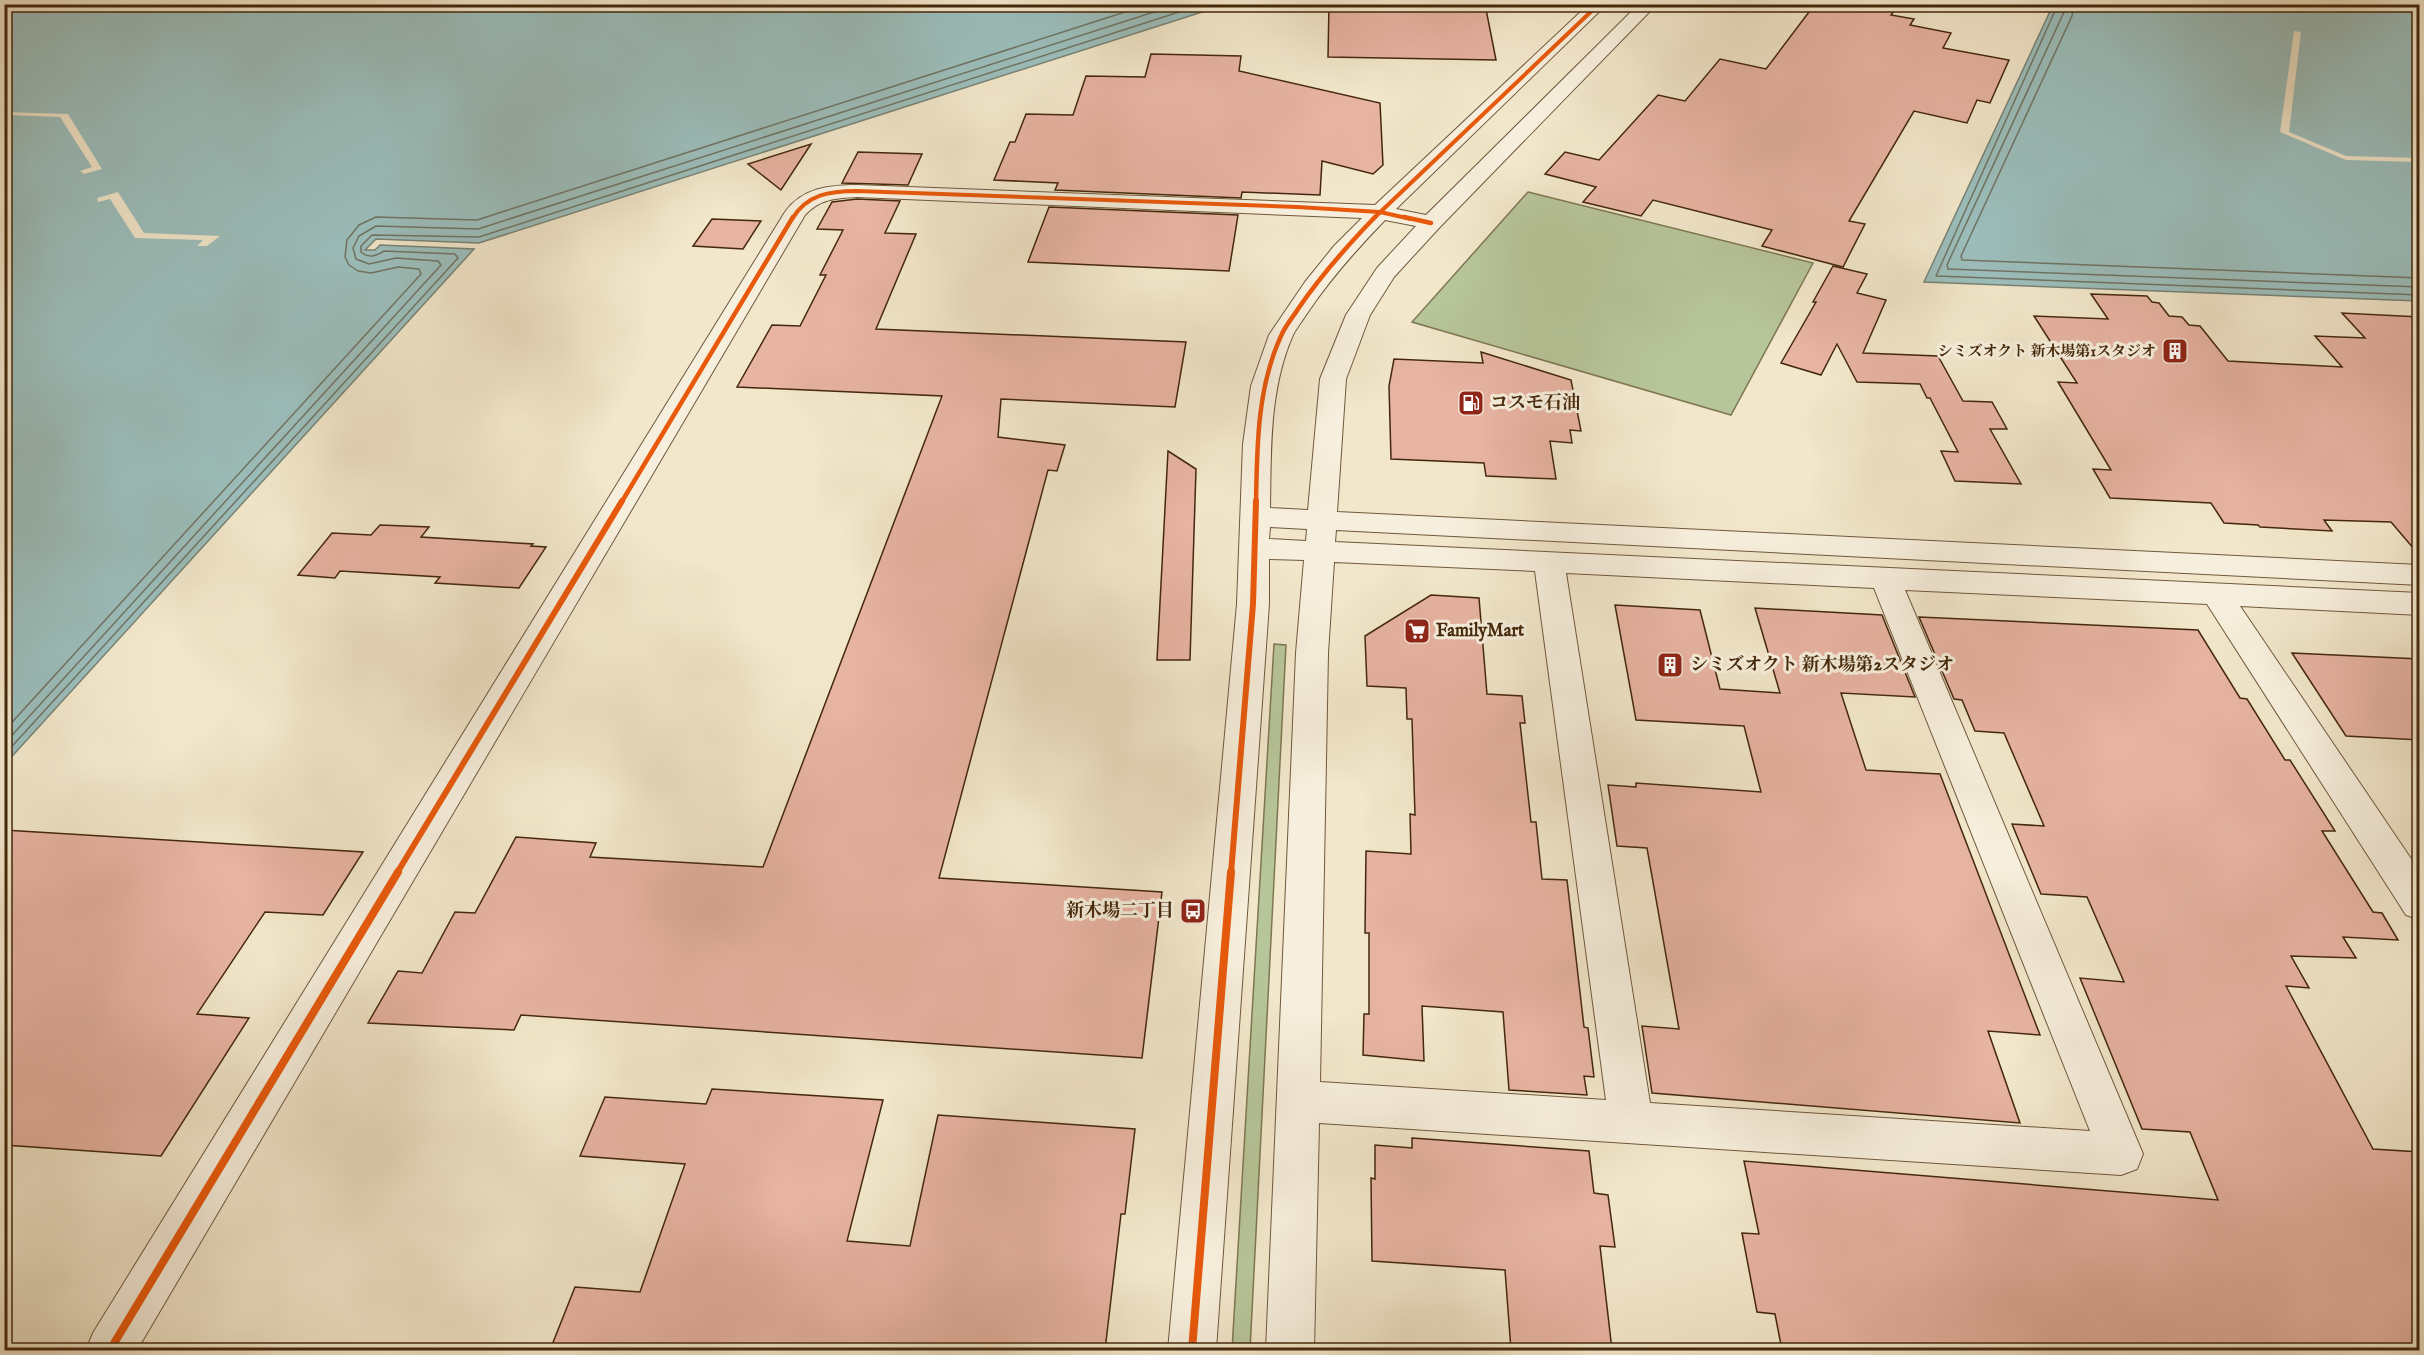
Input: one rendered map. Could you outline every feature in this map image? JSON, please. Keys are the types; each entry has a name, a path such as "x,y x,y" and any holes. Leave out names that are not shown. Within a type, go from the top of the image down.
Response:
{"street":[{"path":"1192,1350 1253,604 1257,444 1264,386 1281,335 1313,287 1342,251 1599,4"},
{"path":"1290,1350 1312,653 1333,379 1345,344 1370,294 1431,223 1649,4"},
{"path":"110,1350 796,212 805,202 827,192 857,191 1380,212 1431,223"},
{"path":"1254,532 2420,575"},
{"path":"1321,536 1549,562 2420,604"},
{"path":"1549,562 1631,1122"},
{"path":"1298,1101 2121,1154 1885,578"},
{"path":"2216,594 2420,904"}],"green space":[{"path":"1528,192 1813,263 1731,415 1412,322"},
{"path":"1274,644 1286,645 1250,1350 1232,1350"}],"water":[{"path":"5,5 1224,5 479,243 376,239 365,250 375,250 380,245 474,249 5,764"},
{"path":"2053,5 2419,5 2419,301 1924,282"}],"pier":[{"path":"2294,31 2301,32 2289,132 2346,156 2419,158 2419,162 2346,160 2280,132"},
{"path":"5,112 68,114 102,169 84,174 80,171 92,167 60,117 5,115"},
{"path":"118,192 144,233 220,236 207,246 197,246 203,240 135,238 110,199 98,202 97,198"}],"building":[{"path":"1329,4 1485,4 1496,60 1328,57"},
{"path":"1815,4 1859,4 1894,11 1891,15 1914,19 1910,25 1951,33 1943,48 2009,60 1990,103 1977,100 1967,123 1914,111 1849,221 1865,224 1843,267 1762,246 1772,230 1653,200 1641,216 1583,202 1596,187 1545,174 1565,152 1599,160 1658,95 1685,101 1720,59 1766,69"},
{"path":"1151,54 1241,56 1239,71 1380,103 1383,165 1373,174 1322,161 1320,195 1242,192 1241,198 1055,190 1058,183 994,180 1010,142 1015,142 1026,114 1073,115 1086,76 1145,77"},
{"path":"811,144 781,190 748,164"},
{"path":"858,152 922,154 908,185 842,183"},
{"path":"857,199 900,201 885,233 916,234 876,329 1186,342 1175,407 1001,399 998,437 1065,445 1057,471 1048,470 939,878 1162,892 1142,1058 521,1015 514,1030 368,1023 398,971 422,973 455,912 475,913 516,837 596,843 590,857 763,867 942,396 737,387 772,325 800,326 826,275 820,275 843,230 817,229 832,202"},
{"path":"1049,207 1238,215 1229,271 1028,262"},
{"path":"712,219 761,221 743,249 693,246"},
{"path":"1833,266 1867,274 1857,293 1886,300 1863,353 1938,356 1963,401 1992,402 2007,429 1990,429 2021,484 1955,481 1941,451 1958,452 1930,398 1927,398 1920,384 1857,382 1837,344 1821,375 1781,363 1816,302 1813,302"},
{"path":"2091,294 2147,296 2152,302 2159,303 2169,316 2182,317 2189,325 2200,326 2228,361 2342,367 2315,336 2365,338 2342,313 2420,317 2420,556 2391,522 2324,520 2332,531 2260,527 2224,523 2211,503 2110,498 2093,469 2111,470 2058,382 2077,383 2034,316 2108,319"},
{"path":"1481,352 1571,380 1581,431 1570,430 1572,443 1550,441 1556,479 1486,476 1484,463 1391,459 1389,386 1394,359 1483,363"},
{"path":"1168,451 1196,469 1190,660 1157,660"},
{"path":"380,525 429,527 421,537 533,544 531,546 546,547 519,588 435,583 440,577 340,571 335,578 298,575 332,533 371,535"},
{"path":"1431,595 1479,598 1487,694 1522,696 1525,723 1520,723 1531,822 1536,822 1542,879 1567,880 1584,1027 1588,1028 1594,1077 1584,1076 1587,1095 1509,1090 1503,1012 1422,1006 1424,1061 1363,1055 1364,1014 1369,1014 1369,933 1365,933 1366,851 1411,854 1410,814 1415,815 1412,719 1407,719 1406,688 1367,686 1365,636"},
{"path":"1615,605 1700,610 1720,689 1780,693 1755,608 1882,615 1915,697 1841,693 1866,770 1940,774 2040,1035 1988,1031 2020,1123 1652,1093 1642,1026 1679,1029 1647,848 1617,846 1608,785 1636,787 1636,783 1761,792 1744,726 1636,720"},
{"path":"1919,617 2198,630 2240,698 2247,699 2285,760 2290,760 2335,831 2322,831 2373,912 2382,913 2398,940 2343,937 2356,958 2291,956 2309,988 2286,986 2373,1149 2420,1152 2420,1350 1782,1350 1775,1314 1757,1312 1742,1233 1759,1234 1744,1161 2218,1200 2190,1132 2142,1129 2080,978 2124,982 2087,897 2041,894 2012,824 2044,826 2004,733 1975,731 1962,700 1954,699"},
{"path":"2292,653 2420,659 2420,740 2346,736"},
{"path":"4,830 363,852 323,915 265,912 197,1014 249,1018 161,1156 4,1145"},
{"path":"712,1089 883,1100 847,1241 910,1246 938,1115 1135,1129 1125,1214 1121,1214 1105,1350 550,1350 575,1287 640,1292 685,1164 580,1156 605,1097 706,1104"},
{"path":"1412,1138 1589,1151 1594,1193 1608,1195 1615,1247 1600,1246 1612,1350 1511,1350 1505,1270 1372,1261 1371,1178 1375,1179 1375,1145 1412,1148"}],"cycle path":[{"path":"1192,1350 1253,604 1257,444 1264,386 1281,335 1313,287 1342,251 1599,4"},
{"path":"110,1350 802,205 816,196 839,191 857,191 1297,207 1380,212 1431,223"}],"place":[{"name":"シミズオクト 新木場第1スタジオ","path":"2175,351"},
{"name":"コスモ石油","path":"1471,403"},
{"name":"FamilyMart","path":"1417,631"},
{"name":"シミズオクト 新木場第2スタジオ","path":"1670,665"},
{"name":"新木場二丁目","path":"1193,911"}]}
